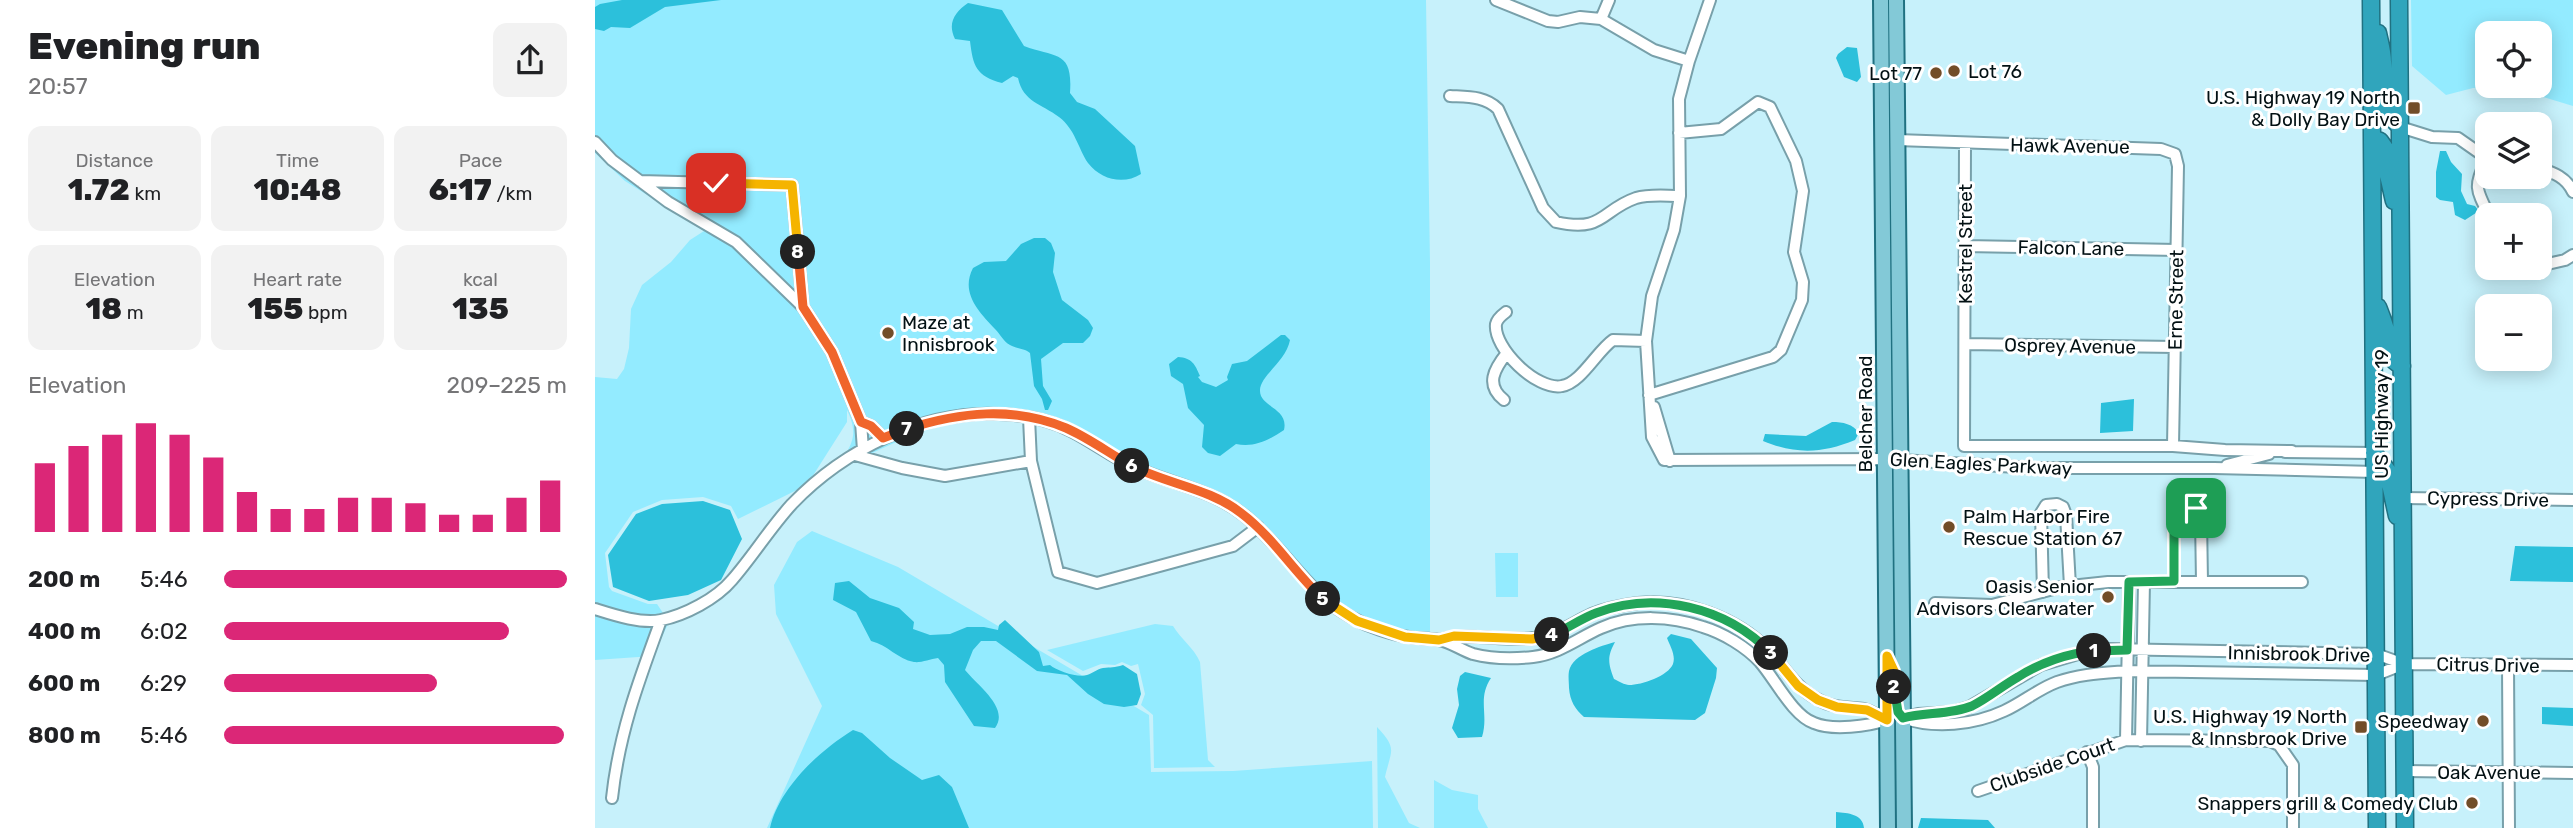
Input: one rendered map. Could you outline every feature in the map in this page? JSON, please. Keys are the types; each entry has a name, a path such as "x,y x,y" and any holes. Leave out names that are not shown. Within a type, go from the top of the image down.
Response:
{"highway":[{"path":"2371,0 2383,60 2385,104 2392,119 2400,127"},
{"name":"US Highway 19","path":"2371,0 2377,462 2377,828"},
{"name":"US Highway 19","path":"2399,0 2405,828"},
{"path":"2372,138 2380,141 2387,151 2388,175 2401,230"},
{"path":"2373,291 2385,328 2387,349 2395,363 2402,366"},
{"path":"2402,432 2377,462 2403,535"}],"main road":[{"name":"Belcher Road","path":"1881,0 1888,828"},
{"name":"Belcher Road","path":"1896,0 1903,828"},
{"path":"1887,656 1894,671 1896,705 1903,718"},
{"path":"1887,720 1898,734 1898,767 1903,783"}],"street":[{"path":"1496,0 1548,21 1558,22 1580,17 1601,19 1654,50 1689,61"},
{"path":"1601,19 1609,0"},
{"path":"1679,133 1721,129 1758,102 1770,107 1796,161 1803,191 1794,252 1803,282 1802,300 1781,351 1773,358 1649,395 1646,341 1652,296 1674,230 1680,196 1679,133 1679,99 1710,0"},
{"path":"1450,96 1479,98 1492,103 1498,109 1543,208 1556,222 1579,226 1602,220 1633,199 1647,195 1680,196"},
{"path":"2400,127 2432,137 2458,138 2475,150"},
{"name":"Hawk Avenue","path":"1897,140 2161,149 2175,154"},
{"path":"595,142 612,160 668,202 736,242 803,307 832,352 861,422 859,453"},
{"name":"Kestrel Street","path":"1965,144 1964,446 2173,446"},
{"name":"Erne Street","path":"2173,446 2178,166 2175,154"},
{"path":"2552,172 2570,186 2573,192"},
{"path":"640,181 792,185 803,307"},
{"name":"Falcon Lane","path":"1965,246 2177,250"},
{"path":"2552,263 2573,255"},
{"path":"1506,312 1496,324 1507,353 1525,372 1542,384 1555,387 1566,385 1575,379 1613,340 1646,341"},
{"name":"Osprey Avenue","path":"1965,344 2176,347"},
{"path":"1504,400 1496,392 1492,380 1495,369 1507,353"},
{"name":"Glen Eagles Parkway","path":"1649,395 1659,420 1667,460 1900,459 2033,468 2328,471 2377,462"},
{"path":"595,609 632,618 661,620 710,599 730,583 796,501 819,479 883,438 939,420 978,413 1017,415 1068,429 1136,468 1209,494 1240,512 1258,527 1310,587 1357,621 1405,637 1439,640 1473,654 1517,657 1555,653 1603,627 1632,619 1684,621 1729,638 1756,659 1797,710 1811,723 1868,726 1887,720"},
{"path":"1029,418 1031,461 1058,572 1097,583 1233,546 1258,527"},
{"path":"861,422 871,426 883,438"},
{"path":"2173,446 2292,451"},
{"path":"2225,450 2259,464 2289,470"},
{"name":"Glen Eagles Parkway","path":"2214,468 2292,451 2329,452 2377,462"},
{"path":"2328,471 2329,452"},
{"path":"859,453 902,468 945,476 1031,461"},
{"name":"Cypress Drive","path":"2402,498 2573,500"},
{"path":"2043,592 2041,513 2046,505 2063,507 2066,515 2070,586"},
{"path":"2174,581 2174,516 2176,510 2189,505 2200,511 2202,582"},
{"path":"1935,603 1992,606 2070,586 2129,582 2302,582"},
{"name":"Clubside Court","path":"2126,740 2129,582"},
{"name":"Clubside Court","path":"2141,741 2144,582"},
{"path":"1439,640 1454,636 1532,639 1555,634 1613,607 1670,603 1727,620 1749,633 1769,650 1798,686 1818,700 1837,707 1867,710 1887,720"},
{"path":"2129,609 2144,609"},
{"path":"612,798 631,702 661,620"},
{"path":"1485,655 1487,636"},
{"path":"1517,657 1518,638"},
{"name":"Innisbrook Drive","path":"1903,718 1918,714 1953,712 1969,707 2021,675 2064,657 2088,651 2376,654 2404,664"},
{"name":"Innisbrook Drive","path":"1903,718 1919,724 1965,723 2005,710 2058,681 2097,673 2127,671 2376,675 2404,664"},
{"name":"Citrus Drive","path":"2404,664 2573,665"},
{"path":"2508,665 2509,828"},
{"name":"Clubside Court","path":"1977,791 2126,740 2270,741 2279,745 2293,765 2293,828"},
{"path":"2087,752 2093,767 2093,828"},
{"name":"Oak Avenue","path":"2405,771 2573,773"}],"shaded area":[{"path":"595,0 1426,0 1430,263 1430,646 1374,632 1340,616 1309,593 1257,534 1231,511 1205,498 1127,470 1063,433 1036,423 1009,419 954,423 901,440 851,464 846,453 853,432 847,410 847,422 807,485 738,519 731,506 703,497 662,500 633,512 605,553 609,587 612,591 648,604 657,604 669,622 653,656 595,660 595,377 617,379 624,369 629,348 631,309 642,285 671,262 690,240 704,231 625,181 595,153"},
{"path":"622,0 721,0 665,7 630,28 611,27 604,31 595,29 595,7"},
{"path":"2411,0 2573,0 2573,106 2546,98 2552,98 2552,21 2475,21 2475,88 2446,95 2412,66"},
{"path":"968,3 1002,10 1024,46 1053,55 1065,62 1069,69 1070,93 1077,102 1095,109 1135,146 1141,174 1120,180 1099,173 1088,163 1073,133 1064,122 1034,102 1024,92 1018,78 1013,76 1002,83 981,73 977,69 970,41 955,39 952,28 959,10"},
{"path":"1847,47 1857,48 1861,77 1857,82 1844,77 1836,58"},
{"path":"2440,151 2446,151 2451,162 2462,174 2461,191 2467,204 2475,206 2475,214 2465,220 2455,215 2453,202 2436,197 2436,172"},
{"path":"1034,238 1045,238 1051,243 1055,253 1053,272 1062,300 1088,320 1093,328 1083,343 1063,343 1041,359 1043,386 1052,401 1048,410 1045,410 1034,386 1030,353 1004,340 973,302 969,286 973,268 984,262 1006,261 1021,244"},
{"path":"1281,335 1290,340 1288,348 1264,380 1260,391 1264,401 1279,412 1284,430 1261,442 1236,444 1220,456 1208,453 1202,447 1204,425 1188,408 1183,384 1171,376 1169,364 1178,357 1190,360 1202,382 1216,387 1228,380 1232,364 1247,361"},
{"path":"2134,399 2133,431 2100,433 2101,403"},
{"path":"1832,422 1854,427 1859,433 1855,440 1832,448 1810,451 1787,449 1763,441 1765,434 1806,436"},
{"path":"703,501 730,510 742,539 721,580 688,595 649,601 613,587 608,555 636,514 662,504"},
{"path":"812,531 898,567 1149,715 1151,772 1233,771 1372,761 1373,828 767,828 822,706 776,614 774,585 797,542"},
{"path":"2515,546 2573,547 2573,582 2510,581"},
{"path":"1495,553 1518,553 1518,597 1496,597"},
{"path":"849,581 870,598 899,608 914,622 913,629 930,635 950,634 967,627 998,630 1005,620 1039,652 1043,666 1050,665 1057,670 1083,676 1123,665 1137,674 1141,694 1137,705 1124,707 1104,704 1067,675 1037,671 996,641 981,641 973,650 965,670 990,697 999,720 995,728 974,726 945,682 944,665 938,658 914,662 871,641 856,612 833,600 835,583"},
{"path":"1155,624 1173,626 1200,662 1208,760 1215,767 1154,768 1153,715 1141,705 1145,694 1138,664 1101,664 1083,671 1047,650"},
{"path":"1671,634 1691,639 1717,668 1705,713 1695,720 1584,717 1578,711 1571,697 1569,671 1582,655 1615,642 1609,660 1614,679 1627,685 1641,683 1660,676 1673,664 1673,654 1667,638"},
{"path":"1465,672 1491,678 1485,693 1482,737 1458,738 1452,728 1459,705 1457,689 1460,676"},
{"path":"2542,707 2573,708 2573,726 2542,724"},
{"path":"1377,727 1388,740 1391,750 1385,777 1409,823 1420,828 1378,828"},
{"path":"853,730 862,733 890,758 922,780 939,775 952,787 969,828 770,828 782,799 802,772"},
{"path":"1434,780 1452,790 1478,795 1478,809 1488,828 1434,828"},
{"path":"1836,812 1858,817 1864,828 1836,828"},
{"path":"1921,818 1988,820 1995,828 1918,828"}],"place":[{"name":"Lot 76","path":"1954,71"},
{"name":"Lot 77","path":"1936,73"},
{"name":"U.S. Highway 19 North & Dolly Bay Drive","path":"2414,108"},
{"name":"Maze at Innisbrook","path":"888,333"},
{"name":"Palm Harbor Fire Rescue Station 67","path":"1949,527"},
{"name":"Oasis Senior Advisors Clearwater","path":"2108,597"},
{"name":"Speedway","path":"2483,721"},
{"name":"U.S. Highway 19 North & Innsbrook Drive","path":"2361,727"},
{"name":"Snappers grill & Comedy Club","path":"2472,803"}],"route":[{"path":"716,183 792,185 803,307 832,352 861,422 871,426 883,438 939,420 978,413 1017,415 1055,424 1136,468 1224,502 1258,527 1310,587 1325,600 1357,621 1405,637 1439,640 1454,636 1532,639 1555,634 1613,607 1670,603 1727,620 1749,633 1769,650 1798,686 1818,700 1837,707 1867,710 1887,720 1887,656 1894,671 1896,705 1903,718 1918,714 1953,712 1987,698 2041,665 2088,651 2127,650 2129,582 2174,581 2174,516 2176,510 2183,506 2196,508"}]}
